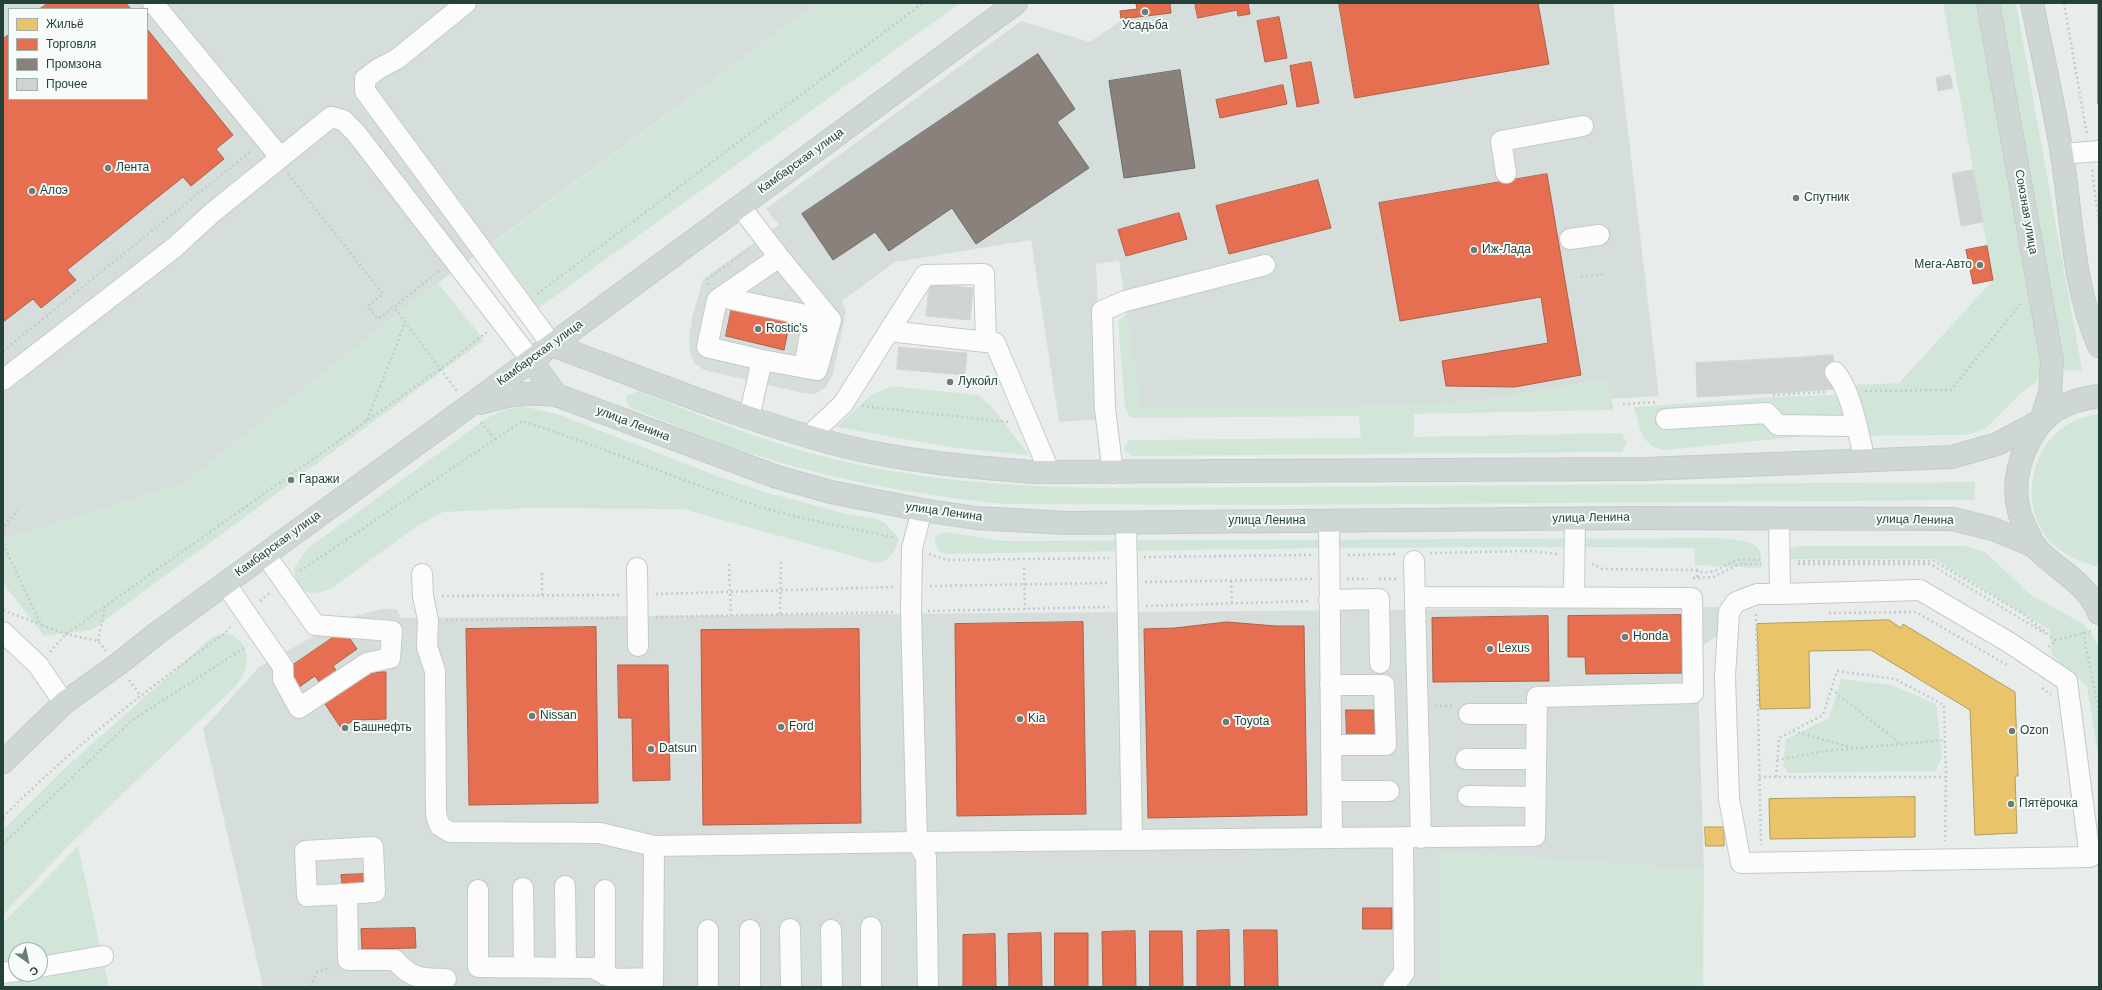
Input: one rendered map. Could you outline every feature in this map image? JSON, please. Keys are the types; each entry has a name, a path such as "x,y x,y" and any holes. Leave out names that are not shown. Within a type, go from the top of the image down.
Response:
{"main road":[{"name":"Камбарская улица","path":"3,762 64,703 117,665 225,582 469,406 1016,3"},
{"name":"Союзная улица","path":"1988,3 2052,361 2050,392 2041,421 2019,462 2016,492 2021,521 2036,547"},
{"path":"2032,3 2062,154 2078,274 2091,327 2099,346"},
{"path":"552,345 749,417 809,436 868,451 919,460 990,469 1050,473 1644,469 1952,457 1997,444 2081,398 2099,396"},
{"path":"531,360 556,395"},
{"name":"улица Ленина","path":"469,406 505,395 521,393 556,395 777,477 831,492 922,510 976,518 1068,523 1329,520 1779,518 1953,519 1993,528 2036,547"},
{"path":"2036,547 2086,590 2099,614"},
{"path":"2066,573 2099,582"}],"street":[{"path":"153,3 281,163"},
{"path":"466,3 397,59 378,69 365,79 365,91 552,345"},
{"path":"3,380 281,163 331,117 343,120 356,133 531,360"},
{"path":"1506,173 1501,141 1583,126"},
{"path":"2062,154 2095,152"},
{"path":"740,206 830,320 817,370 762,360 707,347 717,300 779,257"},
{"path":"1570,239 1599,235"},
{"path":"1113,473 1105,409 1102,311 1125,301 1265,266"},
{"path":"809,436 843,404 925,275 984,274 986,342"},
{"path":"722,297 806,315 812,323 804,368"},
{"path":"889,331 995,343 1050,473"},
{"path":"749,417 762,360"},
{"path":"1835,372 1845,391 1865,460"},
{"path":"1666,419 1767,413 1778,425 1856,426"},
{"path":"922,510 912,548 911,612 917,842 926,857 928,987"},
{"path":"1779,518 1780,594"},
{"path":"1574,597 1575,519"},
{"path":"1329,520 1332,838"},
{"path":"1126,522 1132,840"},
{"path":"225,582 283,667 283,679 299,708 367,662 390,658 392,630 315,625 265,554"},
{"path":"637,568 636,594 638,646"},
{"path":"422,574 423,596 428,620 426,647 435,671 436,815 440,826 450,832 600,833 654,846 917,842 1412,838 1535,836 1537,697 1693,693 1692,598 1574,597 1413,569 1418,706 1412,838 1402,982"},
{"path":"1920,590 2033,657 2067,681 2095,857 1741,863 1729,799 1725,677 1729,612 1736,602 1757,594 1780,594 1920,590"},
{"path":"1329,600 1379,599 1380,663"},
{"path":"3,632 38,665 64,703"},
{"path":"1330,685 1384,685 1386,745 1331,745"},
{"path":"1469,714 1537,714"},
{"path":"1466,758 1536,759"},
{"path":"1332,791 1389,791"},
{"path":"1468,796 1536,796"},
{"path":"478,890 478,966 593,968 615,979 653,982 654,846"},
{"path":"565,886 566,968"},
{"path":"523,888 524,967"},
{"path":"605,890 605,974"},
{"path":"347,894 348,960 396,960 404,971 421,979 446,979"},
{"path":"871,928 871,987"},
{"path":"790,929 791,987"},
{"path":"708,930 708,987"},
{"path":"750,930 750,987"},
{"path":"831,930 832,987"},
{"path":"48,966 103,956"}],"path":[{"path":"532,298 923,3"},
{"path":"2064,3 2095,152 2099,223"},
{"path":"249,145 250,152"},
{"path":"250,152 281,163 286,172 384,294 368,306 378,319 444,267"},
{"path":"3,351 250,152"},
{"path":"1581,277 1604,274"},
{"path":"1845,391 1950,390 2039,282"},
{"path":"394,307 494,438"},
{"path":"38,665 66,634 440,369 501,321"},
{"path":"367,420 405,322"},
{"path":"843,404 1029,424"},
{"path":"3,817 45,775 141,696 224,634 245,612 494,438 522,421 562,433 747,503 788,514 899,538 912,548 947,560 1329,555 1413,569"},
{"path":"3,536 6,522 18,510"},
{"path":"3,544 41,625"},
{"path":"423,596 636,594 1025,584 1329,579 1413,569 1531,550 1575,557 1602,569 1697,570 1702,573 1712,572 1739,560 1779,562"},
{"path":"1689,578 1712,577 1739,564 1934,560 2025,615 2056,641 2033,657"},
{"path":"780,614 781,562"},
{"path":"729,564 730,615"},
{"path":"1024,568 1025,609"},
{"path":"1697,570 1697,578"},
{"path":"542,571 542,595"},
{"path":"1231,581 1232,603"},
{"path":"428,620 637,618 911,612 1329,600"},
{"path":"98,641 105,606"},
{"path":"3,610 66,634 98,641 141,696"},
{"path":"1825,613 1916,612 2008,666"},
{"path":"1761,863 1756,614 1763,614"},
{"path":"2083,632 2099,712"},
{"path":"3,844 131,721 263,636"},
{"path":"1776,777 1779,738 1823,716 1837,671 1895,679 1944,705 1946,777 1945,860"},
{"path":"2039,687 2052,695"},
{"path":"1831,689 1903,745"},
{"path":"1418,706 1469,706 1469,714"},
{"path":"1793,731 1857,748"},
{"path":"1777,760 1824,751 1945,740"},
{"path":"1759,777 1946,777"},
{"path":"312,987 316,973 348,960"}],"shaded area":[{"path":"3,3 818,3 438,283 183,484 3,540"},
{"path":"1147,3 1613,3 1659,396 1611,399 1606,379 1488,400 1454,403 1358,407 1140,407 1119,261 1096,264 1103,419 1059,422 1031,240 895,262 842,301 846,312 833,374 826,387 815,394 803,393 704,370 694,363 690,352 689,340 692,318 703,279 779,225 766,209 1021,21 1090,42"},
{"path":"1721,607 1721,634 1700,647 1698,680 1704,870 1439,852 1439,987 263,987 203,729 259,667 344,619 381,609 397,609 401,618"}],"green space":[{"path":"818,3 960,3 533,312 484,250"},
{"path":"1943,3 1978,3 2043,365 2036,382 2019,395 1986,428 1966,435 1806,436 1665,450 1651,445 1646,441 1643,435 1634,407 1774,397 1856,394 1854,385 1899,383 1993,280"},
{"path":"1998,3 2016,3 2082,370 2065,371"},
{"path":"438,283 484,340 92,630 44,636 3,583 3,540 183,484"},
{"path":"1127,314 1141,407 1358,407 1454,403 1488,400 1606,379 1614,410 1414,414 1414,437 1622,433 1627,443 1622,452 1132,456 1124,449 1129,440 1361,438 1359,416 1133,418 1129,416 1125,406 1118,321"},
{"path":"892,386 978,395 991,406 1029,455 956,448 836,427 871,395"},
{"path":"639,391 752,435 821,456 892,471 963,481 999,484 1108,488 1975,482 1975,500 1275,505 1007,504 943,497 849,480 756,455 709,439 631,408 627,404 626,396"},
{"path":"522,406 557,414 720,477 768,493 847,514 877,519 885,523 899,538 896,547 892,555 886,560 877,563 683,509 529,508 443,512 414,528 334,587 312,593 306,592 302,589 295,577 294,568 307,549 487,418 502,411"},
{"path":"2099,414 2099,567 2065,554 2044,534 2037,519 2033,504 2032,487 2040,455 2060,430 2073,421 2083,417"},
{"path":"944,532 1005,541 1723,538 1746,542 1757,547 1760,552 1761,568 1695,565 1695,548 1322,548 948,554 939,551 936,545 935,538 940,533"},
{"path":"1966,546 1985,552 2031,595 2085,625 2099,646 2099,761 2087,687 2052,655 2050,630 1934,559 1787,559 1790,550 1794,547"},
{"path":"222,633 235,637 244,646 246,652 246,666 243,675 235,687 70,844 3,915 3,830 65,768 212,637"},
{"path":"1841,679 1891,685 1936,704 1942,756 1936,771 1788,773 1783,766 1786,739 1829,718"},
{"path":"78,846 109,987 3,987 3,923"},
{"path":"1439,852 1704,870 1703,987 1439,987"}],"building: Жильё":[{"path":"2099,3 2099,104 2098,104"},
{"path":"1889,620 1901,628 1903,624 2015,692 2018,776 2015,776 2017,833 1975,835 1970,710 1871,650 1809,651 1810,708 1760,709 1757,624"},
{"path":"1915,797 1915,837 1770,839 1769,799"},
{"path":"1705,827 1724,827 1724,846 1706,846"}],"building: Торговля":[{"path":"48,3 126,3 130,8 41,8"},
{"name":"Усадьба","path":"1170,3 1171,13 1121,19 1120,11 1137,9 1136,4"},
{"path":"1195,3 1248,3 1250,14 1238,16 1237,10 1198,18"},
{"path":"1339,3 1538,3 1549,64 1355,98"},
{"path":"1279,17 1287,58 1265,62 1257,21"},
{"name":"Лента","path":"148,30 233,135 216,149 224,159 191,186 183,177 67,270 76,280 41,308 33,299 3,322 3,39 8,35 8,100 148,100"},
{"path":"1311,62 1319,103 1297,107 1290,66"},
{"path":"1283,85 1287,104 1220,118 1216,100"},
{"name":"Иж-Лада","path":"1547,174 1581,375 1515,387 1446,386 1442,361 1548,343 1541,297 1400,321 1379,203"},
{"path":"1318,180 1331,228 1229,254 1216,206"},
{"path":"1179,213 1187,239 1126,256 1118,230"},
{"name":"Мега-Авто","path":"1987,246 1993,280 1973,284 1966,250"},
{"name":"Rostic's","path":"732,307 790,321 784,350 726,336"},
{"name":"Honda","path":"1681,615 1682,673 1586,674 1585,657 1568,657 1568,616"},
{"name":"Lexus","path":"1548,616 1549,681 1433,682 1432,618"},
{"name":"Kia","path":"1083,622 1086,814 957,816 955,624"},
{"name":"Toyota","path":"1227,622 1276,626 1304,626 1307,815 1148,818 1144,629 1175,628"},
{"name":"Nissan","path":"596,627 598,803 469,805 466,629"},
{"name":"Ford","path":"859,629 861,823 703,825 701,630"},
{"path":"344,630 357,649 333,666 345,683 328,695 315,676 289,694 277,676"},
{"name":"Datsun","path":"618,665 668,665 670,780 633,781 632,718 619,718"},
{"path":"363,672 386,672 386,719 354,720 341,728 321,698"},
{"path":"1346,710 1374,710 1375,738 1347,738"},
{"path":"365,874 365,884 342,885 341,875"},
{"path":"1363,908 1392,908 1392,929 1363,929"},
{"path":"415,928 416,948 362,949 361,929"},
{"path":"1229,930 1230,987 1197,987 1197,931"},
{"path":"1244,930 1277,930 1278,987 1245,987"},
{"path":"1135,931 1136,987 1103,987 1102,932"},
{"path":"1150,931 1182,931 1183,987 1150,987"},
{"path":"1041,933 1042,987 1009,987 1008,934"},
{"path":"1055,933 1088,933 1088,987 1055,987"},
{"path":"995,934 996,987 963,987 963,935"}],"building: Промзона":[{"path":"1038,54 1075,109 1057,122 1089,168 976,244 952,208 889,251 875,232 833,260 802,214"},
{"path":"1180,70 1195,168 1124,178 1109,81"}],"building: Прочее":[{"path":"1950,75 1953,88 1938,91 1936,78"},
{"path":"1973,170 1983,222 1961,226 1952,174"},
{"path":"930,284 973,288 970,320 926,316"},
{"path":"899,347 967,353 965,375 897,369"},
{"path":"1833,355 1836,389 1794,392 1792,358"},
{"path":"1792,358 1794,392 1697,397 1696,363"}],"place":[{"name":"Усадьба","path":"1145,12"},
{"name":"Лента","path":"108,168"},
{"name":"Алоэ","path":"32,191"},
{"name":"Спутник","path":"1796,198"},
{"name":"Иж-Лада","path":"1474,250"},
{"name":"Мега-Авто","path":"1980,265"},
{"name":"Rostic's","path":"758,329"},
{"name":"Лукойл","path":"950,382"},
{"name":"Гаражи","path":"291,480"},
{"name":"Honda","path":"1625,637"},
{"name":"Lexus","path":"1490,649"},
{"name":"Nissan","path":"532,716"},
{"name":"Kia","path":"1020,719"},
{"name":"Toyota","path":"1226,722"},
{"name":"Ford","path":"781,727"},
{"name":"Башнефть","path":"345,728"},
{"name":"Ozon","path":"2012,731"},
{"name":"Datsun","path":"651,749"},
{"name":"Пятёрочка","path":"2011,804"}]}
